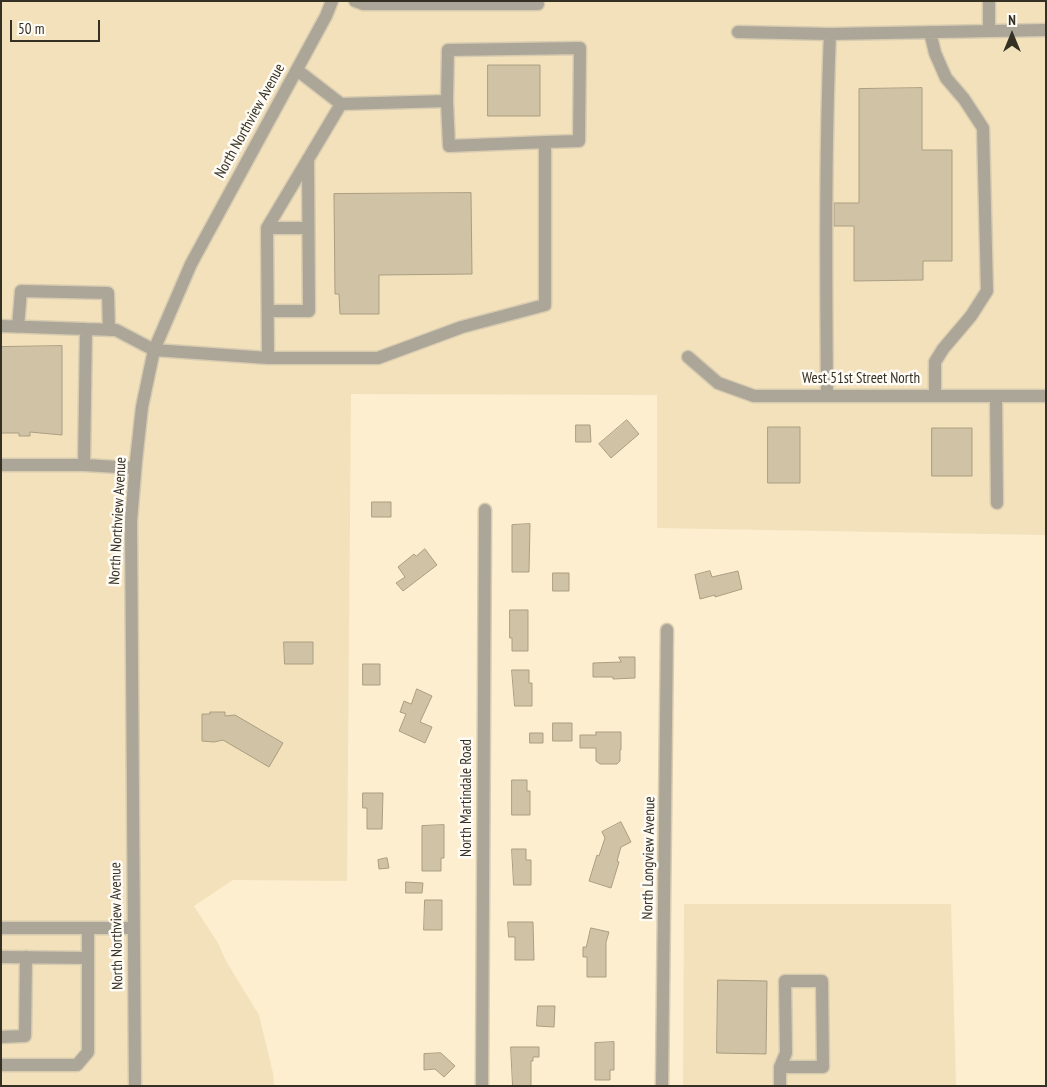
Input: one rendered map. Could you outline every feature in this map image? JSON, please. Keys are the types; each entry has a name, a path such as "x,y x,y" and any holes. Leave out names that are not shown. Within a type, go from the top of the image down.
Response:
{"street":[{"name":"North Northview Avenue","path":"135,1086 131,591 135,468 142,407 154,350 191,264 326,16 332,1"},
{"path":"355,1 363,4 409,2 538,4"},
{"path":"989,1 989,31"},
{"path":"738,32 830,34 1046,30"},
{"path":"930,32 935,53 946,78 964,99 983,128 986,282 986,291 971,316 942,349 935,362 935,396"},
{"path":"827,395 826,195 830,34"},
{"path":"580,48 579,141 449,146 447,101 448,50 580,48"},
{"path":"297,70 341,104 447,101"},
{"path":"268,358 267,228 341,104"},
{"path":"1,326 116,330 154,350 268,358 378,358 462,327 545,305 545,142"},
{"path":"268,312 308,312 308,159"},
{"path":"267,228 308,228"},
{"path":"18,327 21,291 108,293 109,330"},
{"path":"84,465 86,329"},
{"name":"West 51st Street North","path":"688,357 718,383 754,396 1046,396"},
{"path":"996,396 997,503"},
{"path":"1,465 84,465 135,468"},
{"name":"North Martindale Road","path":"482,1086 485,510"},
{"name":"North Longview Avenue","path":"662,1086 667,630"},
{"path":"1,928 133,928"},
{"path":"1,1065 77,1065 88,1052 88,928"},
{"path":"1,957 88,958"},
{"path":"1,1037 25,1036 26,957"},
{"path":"780,1067 822,1067 822,981 785,981 786,1053 780,1067 780,1086"}],"shaded area":[{"path":"1,1 1046,1 1046,535 657,528 657,395 351,394 347,881 233,880 194,906 218,943 226,961 259,1015 273,1073 274,1086 1,1086"},
{"path":"684,904 951,904 956,1086 683,1086"}],"building":[{"path":"488,65 540,65 540,116 488,116"},
{"path":"922,88 922,150 952,150 952,261 923,261 923,280 854,281 854,226 834,226 834,203 859,203 859,89"},
{"path":"471,193 472,274 379,275 379,314 340,314 339,294 335,294 334,194"},
{"path":"62,346 62,435 30,432 30,436 19,436 19,433 1,433 1,347"},
{"path":"627,420 639,434 611,458 599,444"},
{"path":"576,425 590,425 591,442 576,442"},
{"path":"768,427 800,427 800,483 768,483"},
{"path":"932,428 972,428 972,476 932,476"},
{"path":"372,502 391,502 391,517 372,517"},
{"path":"530,524 529,572 512,572 512,525"},
{"path":"425,549 437,565 403,591 396,583 405,577 398,567 414,554 416,556"},
{"path":"710,571 712,577 738,571 742,589 715,597 715,595 700,599 695,575"},
{"path":"553,573 569,573 569,591 553,591"},
{"path":"510,610 528,610 528,651 512,651"},
{"path":"284,642 313,642 313,664 285,664"},
{"path":"619,657 635,657 635,678 613,679 613,677 593,677 593,663 621,662"},
{"path":"363,664 380,664 380,685 363,685"},
{"path":"512,670 529,670 529,683 532,683 532,706 515,706"},
{"path":"417,689 432,696 420,722 432,727 425,743 399,731 406,714 400,712 404,701 411,704"},
{"path":"210,712 225,712 225,716 235,715 283,743 269,767 223,740 214,742 202,741 202,714 210,714"},
{"path":"553,723 572,723 572,741 553,741"},
{"path":"596,732 621,732 620,761 617,764 600,764 596,761 596,748 580,748 580,735 596,735"},
{"path":"530,733 543,733 543,743 530,743"},
{"path":"512,780 527,780 527,791 530,791 530,815 512,815"},
{"path":"363,793 383,793 382,829 367,829 367,808 363,808"},
{"path":"621,822 631,842 621,847 617,861 619,862 611,888 589,881 597,855 599,856 605,838 602,832"},
{"path":"444,825 444,858 441,858 441,871 422,871 422,826"},
{"path":"512,849 526,849 526,860 531,860 531,885 514,885"},
{"path":"387,858 389,868 379,869 378,860"},
{"path":"406,882 423,883 422,893 406,893"},
{"path":"425,900 442,900 442,930 424,930"},
{"path":"508,922 533,922 534,960 515,960 515,937 509,937"},
{"path":"591,928 609,932 606,942 606,977 587,977 587,957 583,957 583,947 586,947"},
{"path":"718,980 767,981 766,1054 717,1053"},
{"path":"538,1006 555,1006 554,1027 537,1026"},
{"path":"614,1042 614,1070 610,1070 610,1080 595,1080 595,1043"},
{"path":"511,1047 539,1047 539,1057 533,1057 533,1061 531,1061 531,1086 513,1086"},
{"path":"441,1053 455,1066 444,1077 435,1069 424,1070 424,1054"}]}
